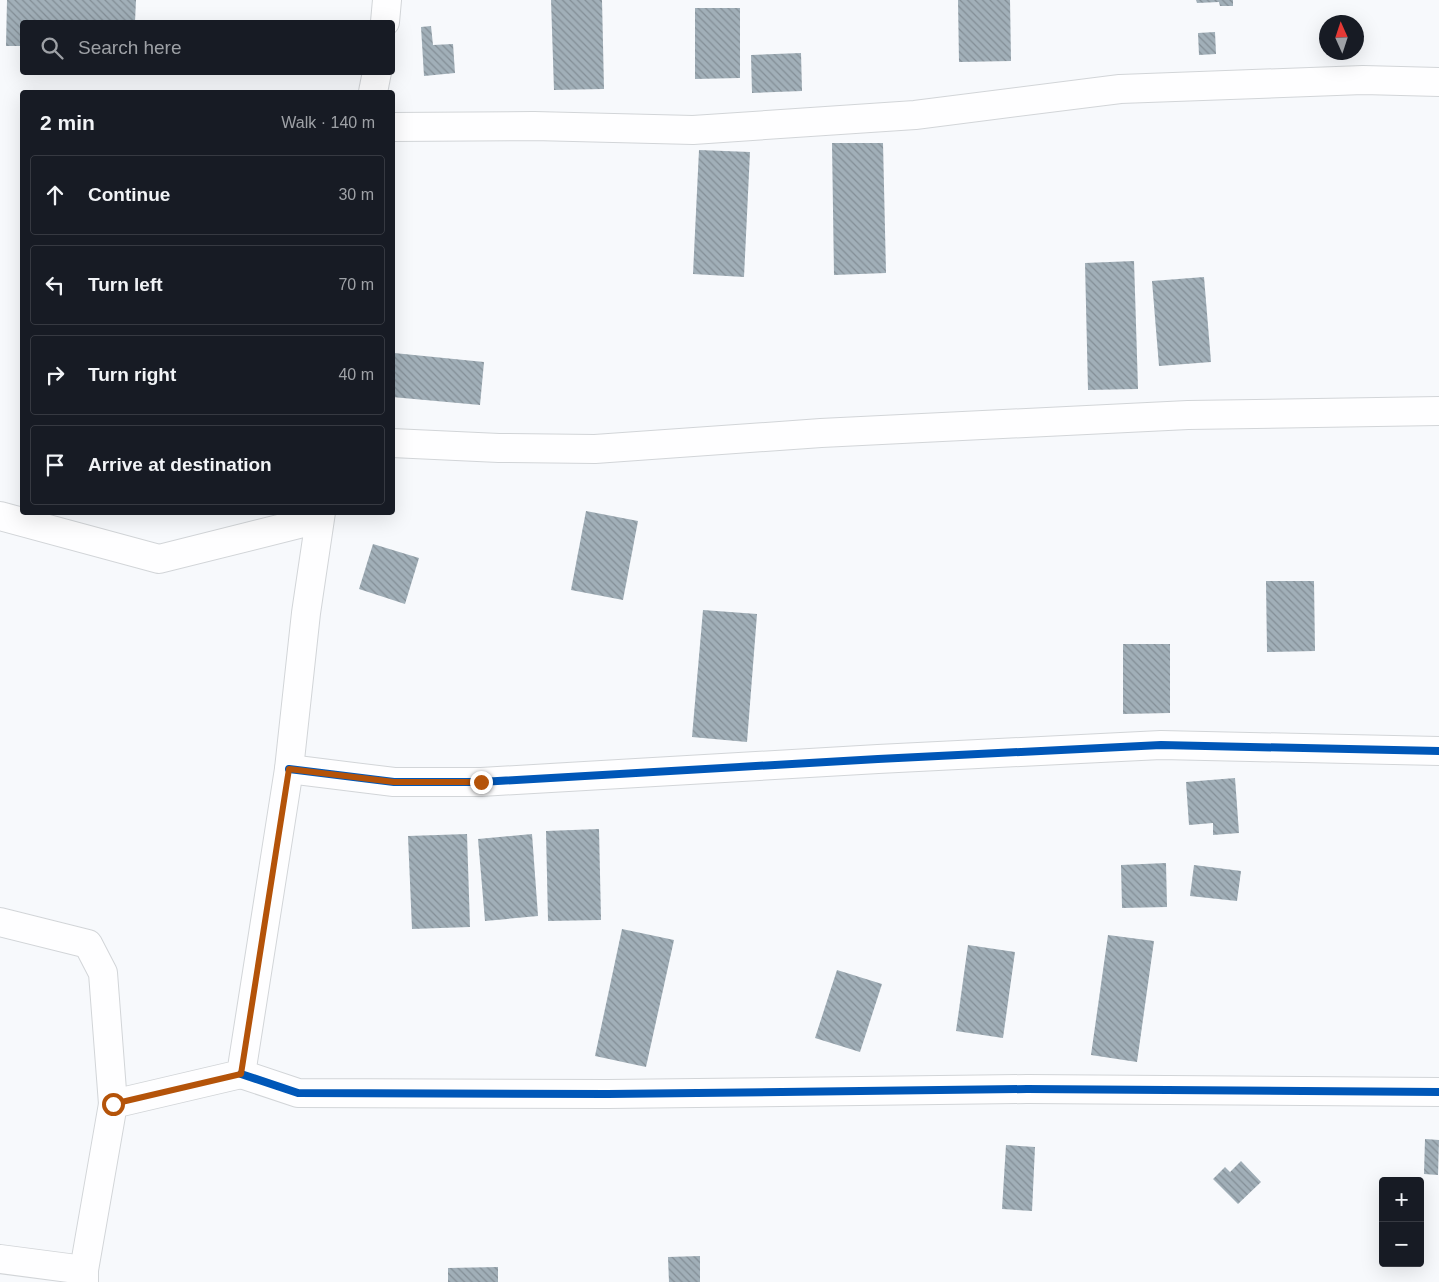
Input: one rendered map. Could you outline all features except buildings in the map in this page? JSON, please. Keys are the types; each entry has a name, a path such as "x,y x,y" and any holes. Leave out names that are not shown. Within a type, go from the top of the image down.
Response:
{"street":[{"path":"385,20 387,0"},
{"path":"373,90 376,75"},
{"path":"395,127 534,126 693,130 915,115 1120,89 1363,80 1439,82"},
{"path":"395,443 499,448 595,449 821,433 1188,415 1439,411"},
{"path":"0,516 160,559 320,516 289,769 241,1074"},
{"path":"289,769 394,782 481,782 1161,745 1439,751"},
{"path":"0,922 88,944 103,973 113,1104 84,1276 0,1259"},
{"path":"113,1104 241,1074 298,1093 608,1094 1027,1090 1439,1092"}],"cycle path":[{"path":"289,769 394,782 481,782 1161,745 1439,751"},
{"path":"241,1074 298,1093 608,1094 1027,1089 1439,1092"}],"route":[{"path":"113,1104 241,1074 289,769 394,782 481,782"}]}
